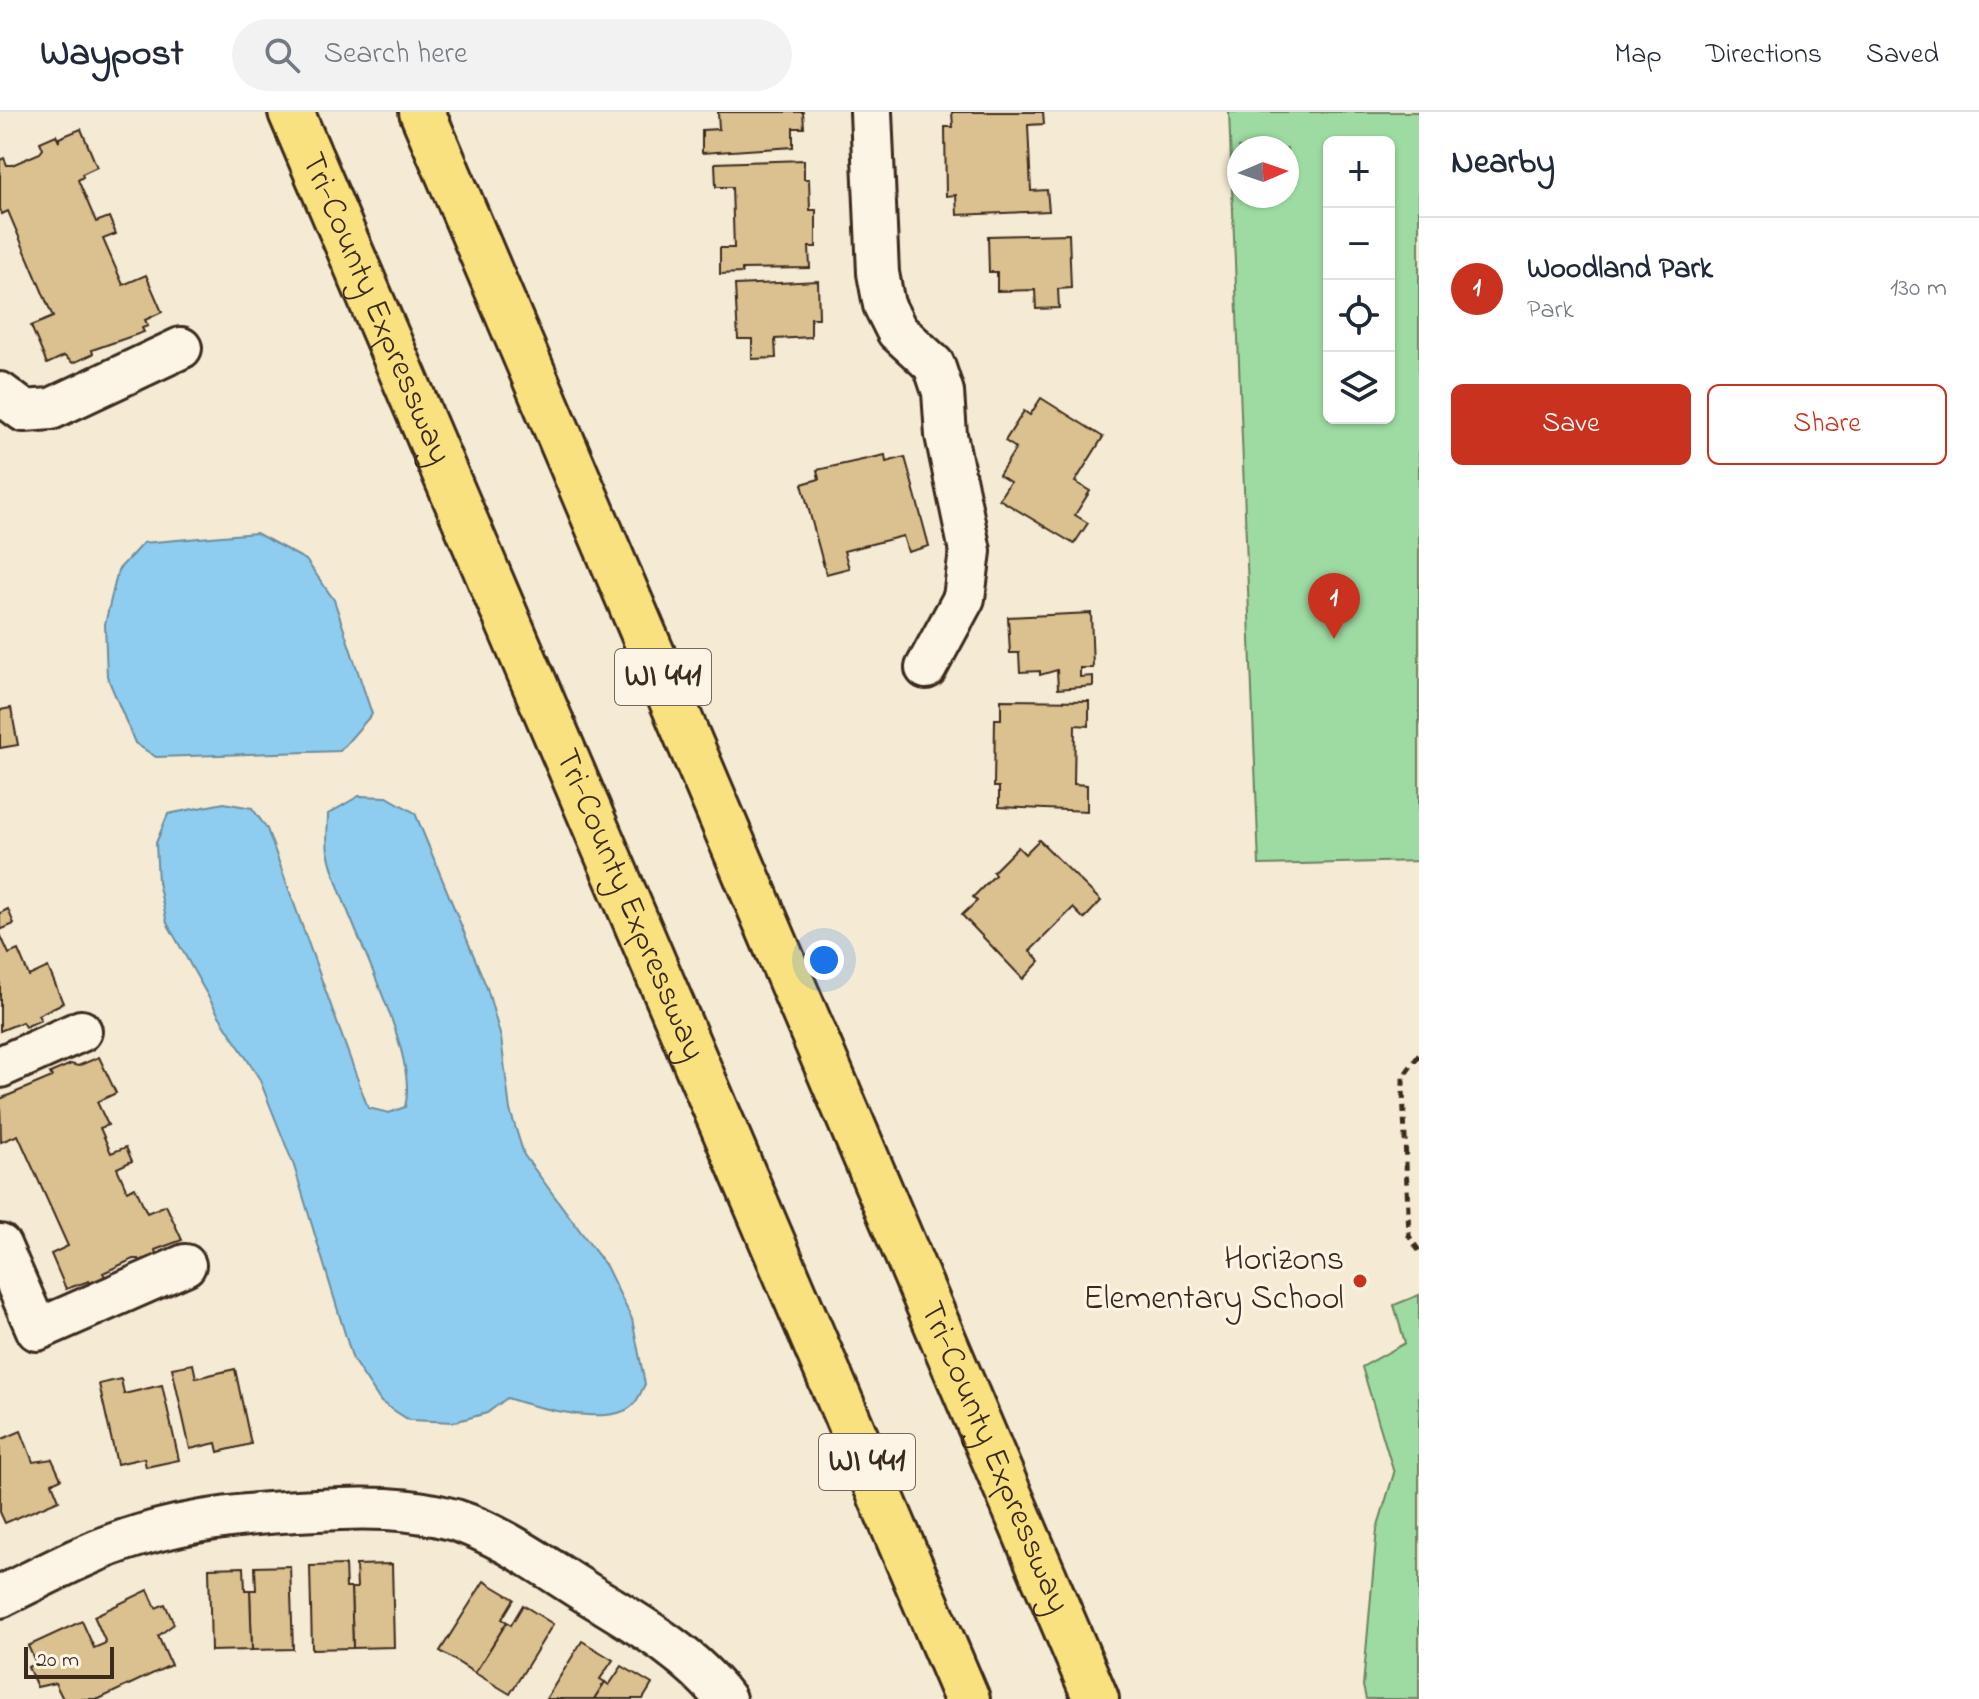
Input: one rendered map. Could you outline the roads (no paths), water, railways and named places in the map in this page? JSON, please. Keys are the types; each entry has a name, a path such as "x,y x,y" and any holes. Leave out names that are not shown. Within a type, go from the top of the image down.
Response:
{"highway":[{"name":"Tri-County Expressway","path":"291,112 967,1699"},
{"name":"Tri-County Expressway","path":"422,112 1096,1699"}],"street":[{"path":"871,112 878,273 884,305 897,331 934,365 943,392 946,435 970,551 964,598 926,668"},
{"path":"0,393 24,411 51,409 181,348"},
{"path":"0,1067 81,1031"},
{"path":"0,1245 15,1319 37,1330 185,1265"},
{"path":"0,1597 136,1536 198,1521 242,1513 355,1508 413,1511 456,1521 495,1536 643,1628 685,1658 725,1699"}],"water":[{"path":"256,533 306,560 334,600 372,714 340,751 156,757 135,743 107,676 105,624 118,570 143,543"},
{"path":"359,796 387,797 415,813 487,988 501,1038 510,1110 524,1155 606,1266 632,1319 645,1384 634,1404 621,1412 606,1415 571,1413 507,1398 487,1413 454,1422 409,1420 381,1402 353,1360 294,1166 259,1078 218,1014 167,923 158,882 156,843 168,814 224,803 252,808 267,829 368,1108 389,1113 405,1107 407,1082 402,1052 328,851 328,814"}],"place":[{"name":"Woodland Park","path":"1334,639"},
{"name":"Horizons Elementary School","path":"1360,1281"}]}
